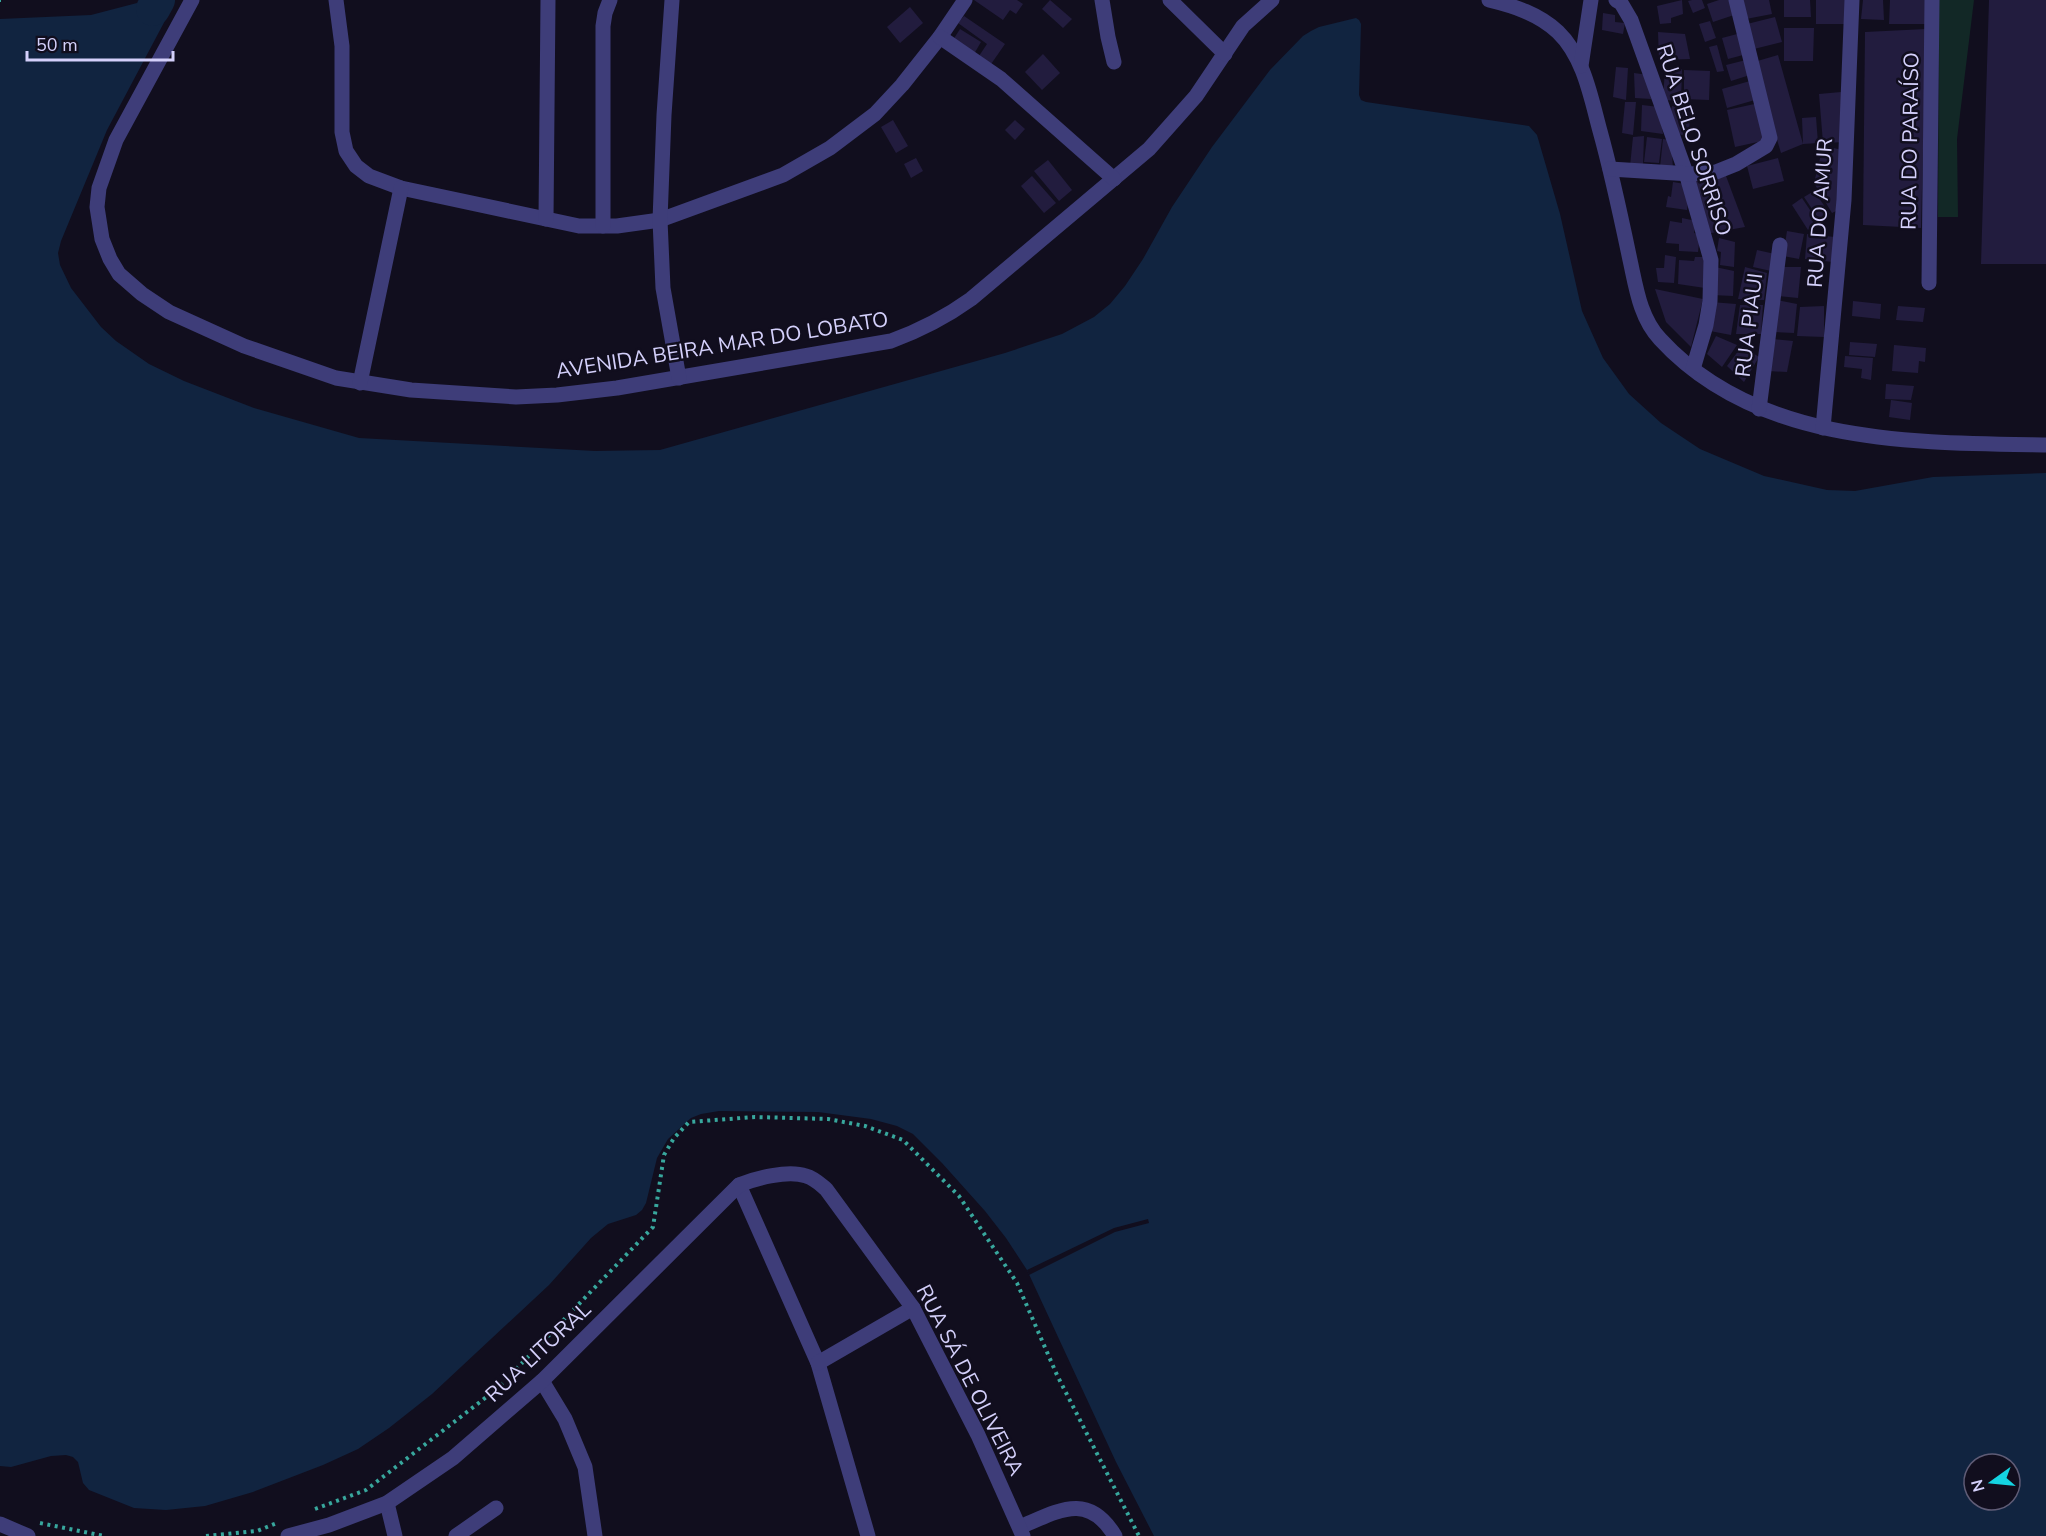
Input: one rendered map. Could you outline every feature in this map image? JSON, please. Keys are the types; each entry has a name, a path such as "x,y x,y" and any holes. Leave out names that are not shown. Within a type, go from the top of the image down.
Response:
{"street":[{"name":"AVENIDA BEIRA MAR DO LOBATO","path":"192,0 112,149 99,188 97,207 102,239 119,274 142,294 169,312 262,353 336,378 432,392 516,397 581,392 679,378 891,340 947,317 1149,149 1196,96 1243,26 1272,0"},
{"path":"336,0 342,38 342,132 346,151 356,166 369,176 401,188 579,226 617,226 660,220 783,175 830,148 875,114 902,85 965,0"},
{"path":"546,219 548,0"},
{"path":"603,226 603,26 610,0"},
{"path":"672,0 660,220 663,288 679,378"},
{"path":"1102,0 1107,38 1114,62"},
{"path":"1170,0 1226,54"},
{"path":"1489,0 1534,15 1548,24 1559,33 1581,66 1610,169 1642,311 1659,339 1693,369 1736,398 1759,409 1823,428 1881,437 1936,442 2046,445"},
{"path":"1581,66 1591,0"},
{"name":"RUA BELO SORRISO","path":"1617,0 1631,20 1686,173 1711,260 1711,295 1693,369"},
{"path":"1610,169 1707,173 1724,170 1766,146 1770,138 1736,0"},
{"name":"RUA DO AMUR","path":"1823,428 1844,200 1852,0"},
{"name":"RUA DO PARAÍSO","path":"1929,283 1932,0"},
{"path":"940,36 1001,79 1114,179"},
{"path":"360,383 401,188"},
{"name":"RUA PIAUI","path":"1759,409 1780,245"},
{"name":"RUA LITORAL","path":"288,1536 330,1530 387,1503 453,1458 542,1381 739,1185 765,1177 796,1174"},
{"name":"RUA SÁ DE OLIVEIRA","path":"796,1174 815,1179 826,1190 913,1308 978,1435 1021,1532"},
{"path":"739,1185 818,1363 868,1536"},
{"path":"818,1363 913,1308"},
{"path":"542,1381 565,1419 585,1467 595,1536"},
{"path":"387,1503 394,1536"},
{"path":"456,1536 496,1508"},
{"path":"1021,1532 1058,1511 1083,1508 1101,1517 1115,1536"},
{"path":"0,1524 29,1529"}],"path":[{"path":"311,1511 366,1490 506,1380 653,1227 664,1155 674,1138 689,1122 755,1117 837,1121 865,1126 903,1140 959,1196 1017,1283 1057,1375 1139,1536"},
{"path":"206,1536 257,1531 279,1523"},
{"path":"29,1529 104,1536"}],"green space":[{"path":"1939,0 1974,0 1957,139 1958,217 1938,217"}],"water":[{"path":"137,3 168,15 107,130 61,241 58,253 60,265 71,288 101,327 116,341 149,364 184,381 254,408 359,438 595,451 660,450 1005,353 1062,334 1094,317 1110,304 1125,286 1172,207 1212,147 1270,70 1303,36 1311,31 1356,18 1361,24 1359,95 1361,100 1529,126 1537,135 1560,214 1582,311 1603,358 1629,394 1661,423 1700,449 1764,476 1827,490 1855,491 1933,477 2046,473 2046,1536 1154,1536 1116,1462 1027,1270 985,1211 913,1134 897,1126 871,1119 818,1112 719,1111 691,1118 668,1139 657,1158 646,1203 642,1210 636,1215 608,1224 591,1238 549,1285 432,1394 358,1449 323,1465 253,1492 205,1506 166,1510 134,1508 89,1490 83,1483 78,1462 66,1455 51,1456 11,1467 0,1466 0,19 91,15"}],"pier":[{"path":"1148,1219 1149,1223 1115,1232 1029,1275 1027,1270 1114,1228"}],"building":[{"path":"974,0 1017,0 1023,4 1016,14 1010,10 1003,20"},
{"path":"1050,0 1072,19 1063,28 1042,9"},
{"path":"1682,0 1683,14 1671,18 1671,23 1660,24 1657,6"},
{"path":"1702,0 1705,8 1693,13 1688,1"},
{"path":"1719,0 1732,0 1737,14 1713,22 1707,4"},
{"path":"1742,0 1769,0 1772,14 1746,19"},
{"path":"1784,0 1810,0 1811,17 1784,17"},
{"path":"1816,0 1845,0 1845,24 1816,24"},
{"path":"1863,0 1883,0 1884,20 1861,19"},
{"path":"1890,0 1927,0 1926,24 1889,24"},
{"path":"1989,0 2046,0 2046,264 1981,264"},
{"path":"910,7 923,23 900,43 887,27"},
{"path":"1603,13 1615,15 1615,22 1625,23 1623,34 1602,30"},
{"path":"964,16 1005,44 989,67 977,59 987,44 958,23"},
{"path":"1775,17 1782,42 1754,49 1747,24"},
{"path":"1710,21 1716,38 1705,42 1699,24"},
{"path":"1784,28 1814,28 1813,61 1784,61"},
{"path":"960,29 981,42 974,54 953,40"},
{"path":"1926,29 1921,228 1863,225 1865,32"},
{"path":"1658,32 1685,34 1690,59 1659,60"},
{"path":"1741,33 1747,54 1728,59 1722,38"},
{"path":"1717,45 1724,71 1717,72 1709,47"},
{"path":"1043,54 1060,73 1042,90 1025,72"},
{"path":"1778,55 1803,144 1781,153 1754,62"},
{"path":"1746,60 1750,75 1731,81 1726,65"},
{"path":"1616,67 1628,68 1626,100 1613,97"},
{"path":"1665,68 1682,69 1681,101 1663,100"},
{"path":"1684,70 1710,71 1709,100 1684,99"},
{"path":"1634,73 1648,75 1651,99 1635,98"},
{"path":"1750,81 1755,100 1727,108 1722,89"},
{"path":"1841,92 1845,142 1823,143 1819,94"},
{"path":"1625,102 1636,102 1633,135 1622,133"},
{"path":"1759,103 1767,140 1735,147 1727,110"},
{"path":"1642,105 1659,107 1663,134 1641,131"},
{"path":"1672,106 1690,110 1689,137 1675,133 1669,117"},
{"path":"1816,117 1818,143 1803,144 1802,118"},
{"path":"893,120 908,146 896,153 881,127"},
{"path":"1015,120 1025,129 1015,140 1005,130"},
{"path":"1644,136 1643,166 1630,166 1633,137"},
{"path":"1647,137 1662,139 1659,163 1644,162"},
{"path":"1663,139 1671,140 1673,168 1660,167"},
{"path":"1823,146 1843,150 1842,208 1832,213 1814,183"},
{"path":"916,158 923,171 911,178 904,164"},
{"path":"1778,158 1784,181 1753,189 1747,166"},
{"path":"1048,160 1072,190 1059,201 1034,171"},
{"path":"1032,176 1056,203 1044,213 1021,186"},
{"path":"1726,176 1745,227 1706,234 1692,180"},
{"path":"1673,182 1685,184 1689,195 1687,210 1666,207 1668,196 1671,197"},
{"path":"1814,191 1830,214 1820,221 1804,197"},
{"path":"1802,198 1818,222 1808,230 1792,205"},
{"path":"1682,218 1696,221 1694,233 1700,235 1698,252 1679,251 1679,244 1666,243 1670,221 1682,223"},
{"path":"1787,231 1804,234 1799,259 1783,256"},
{"path":"1807,234 1835,237 1833,262 1805,259"},
{"path":"1719,238 1735,242 1734,267 1720,265 1721,252 1717,251"},
{"path":"1757,250 1775,254 1771,271 1753,267"},
{"path":"1665,255 1676,257 1674,283 1658,282 1656,268 1664,268"},
{"path":"1695,257 1707,257 1705,288 1678,284 1679,260 1694,261"},
{"path":"1715,267 1734,271 1733,296 1712,295"},
{"path":"1745,267 1767,273 1764,300 1738,299"},
{"path":"1781,267 1801,267 1798,298 1777,296"},
{"path":"1655,289 1703,299 1691,347 1666,322"},
{"path":"1777,300 1797,304 1794,333 1775,332"},
{"path":"1853,301 1881,304 1880,319 1852,316"},
{"path":"1711,302 1736,304 1731,335 1710,331"},
{"path":"1740,305 1763,305 1761,334 1736,334"},
{"path":"1824,306 1824,337 1797,336 1800,307"},
{"path":"1898,306 1925,308 1923,322 1896,320"},
{"path":"1716,336 1737,345 1722,367 1707,354"},
{"path":"1773,339 1793,341 1787,372 1768,371"},
{"path":"1850,342 1877,344 1875,357 1849,355"},
{"path":"1894,345 1926,348 1925,362 1919,361 1918,373 1892,371"},
{"path":"1742,346 1759,357 1744,382 1727,366"},
{"path":"1845,356 1873,358 1871,380 1861,378 1862,369 1844,367"},
{"path":"1886,384 1914,386 1911,400 1885,399"},
{"path":"1891,400 1912,403 1910,420 1889,417"}],"waterway":[{"path":"153,9 158,0"}]}
